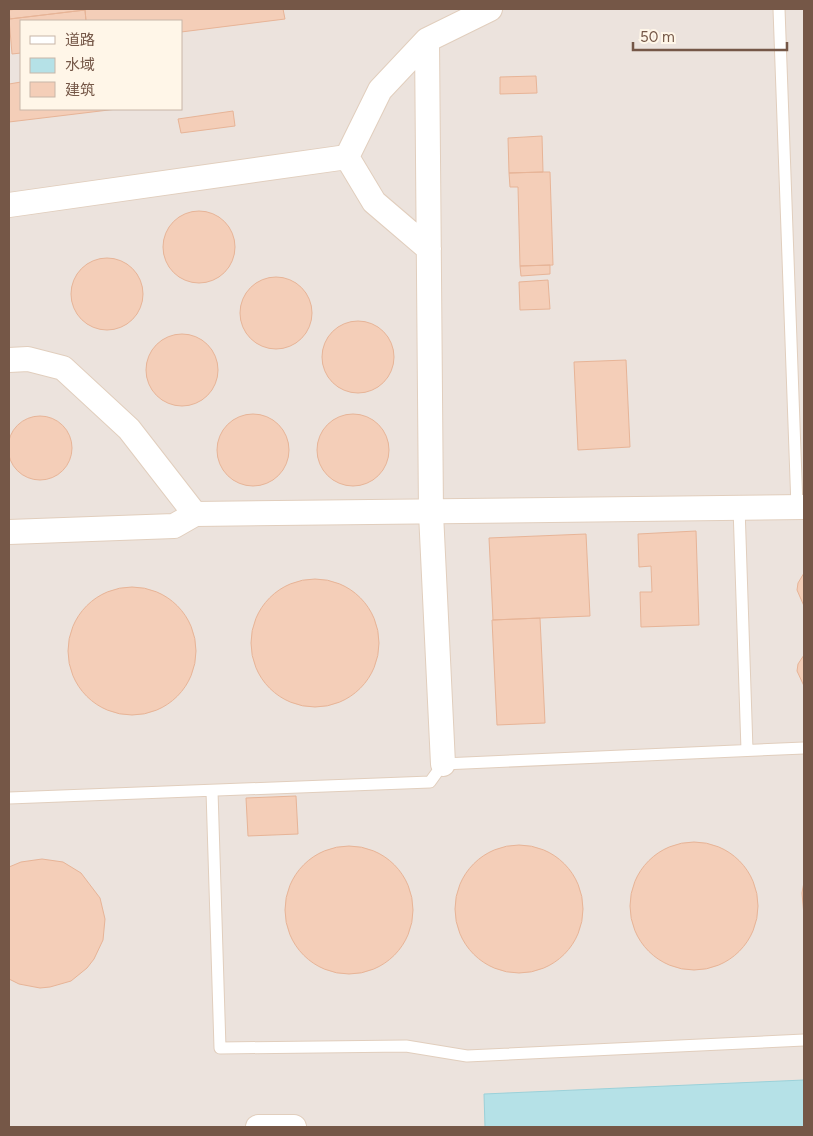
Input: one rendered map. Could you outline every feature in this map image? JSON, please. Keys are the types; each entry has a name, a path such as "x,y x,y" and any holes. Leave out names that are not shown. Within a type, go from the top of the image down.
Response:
{"street":[{"path":"347,157 380,90 426,40 490,9"},
{"path":"426,40 432,513 443,764"},
{"path":"9,205 347,157"},
{"path":"347,157 374,202 429,249"},
{"path":"9,360 28,360 63,368 129,429 195,514"},
{"path":"9,532 174,526 195,514 432,513 801,507"},
{"path":"258,1127 294,1127"}],"lane":[{"path":"779,9 801,507"},
{"path":"739,507 747,750"},
{"path":"9,798 430,782 443,764 804,748"},
{"path":"212,791 220,1048 406,1046 467,1056 804,1040"}],"shaded area":[{"path":"9,9 804,9 804,1127 9,1127"}],"water":[{"path":"804,1080 804,1127 485,1127 484,1094"}],"building":[{"path":"283,9 285,19 182,32 182,20 86,20 85,10 10,19 9,10"},
{"path":"85,10 86,20 20,20 20,53 12,54 9,19"},
{"path":"536,76 537,93 500,94 500,77"},
{"path":"20,82 20,110 109,110 9,122 9,84"},
{"path":"233,111 235,126 181,133 178,119"},
{"path":"542,136 543,172 509,173 508,138"},
{"path":"550,172 553,265 520,266 518,187 510,187 509,173"},
{"path":"199,211 219,217 229,227 235,247 229,267 219,277 199,283 179,277 169,267 163,247 169,227 179,217"},
{"path":"107,258 127,264 137,274 143,294 137,314 127,324 107,330 87,324 77,314 71,294 77,274 87,264"},
{"path":"550,265 550,274 521,276 520,266"},
{"path":"276,277 296,283 306,293 312,313 306,333 296,343 276,349 256,343 246,333 240,313 246,293 256,283"},
{"path":"548,280 550,309 520,310 519,282"},
{"path":"358,321 378,327 388,337 394,357 388,377 378,387 358,393 338,387 328,377 322,357 328,337 338,327"},
{"path":"182,334 202,340 212,350 218,370 212,390 202,400 182,406 162,400 152,390 146,370 152,350 162,340"},
{"path":"626,360 630,447 578,450 574,362"},
{"path":"253,414 273,420 283,430 289,450 283,470 273,480 253,486 233,480 223,470 217,450 223,430 233,420"},
{"path":"353,414 373,420 383,430 389,450 383,470 373,480 353,486 333,480 323,470 317,450 323,430 333,420"},
{"path":"34,416 46,416 63,425 70,436 72,448 70,460 63,471 46,480 34,480 22,475 13,466 8,454 8,442 13,430 22,421"},
{"path":"696,531 699,625 641,627 640,592 652,592 651,566 639,567 638,534"},
{"path":"586,534 590,616 493,620 489,538"},
{"path":"804,573 804,606 797,590 798,583"},
{"path":"315,579 328,580 340,584 351,589 361,597 369,607 374,618 378,630 378,656 374,668 369,679 361,689 351,697 340,702 328,706 315,707 302,706 290,702 279,697 269,689 261,679 256,668 252,656 251,643 252,630 256,618 261,607 269,597 279,589 290,584 302,580"},
{"path":"132,587 145,588 157,592 168,597 178,605 186,615 191,626 195,638 195,664 191,676 186,687 178,697 168,705 157,710 145,714 132,715 119,714 107,710 96,705 86,697 78,687 73,676 69,664 68,651 69,638 73,626 78,615 86,605 96,597 107,592 119,588"},
{"path":"540,618 545,723 497,725 492,620"},
{"path":"804,655 804,686 797,671 798,664"},
{"path":"296,796 298,834 248,836 246,798"},
{"path":"694,842 707,843 719,847 730,852 740,860 748,870 753,881 757,893 757,919 753,931 748,942 740,952 730,960 719,965 707,969 694,970 681,969 669,965 658,960 648,952 640,942 635,931 631,919 630,906 631,893 635,881 640,870 648,860 658,852 669,847 681,843"},
{"path":"519,845 532,846 544,850 555,855 565,863 573,873 578,884 582,896 582,922 578,934 573,945 565,955 555,963 544,968 532,972 519,973 506,972 494,968 483,963 473,955 465,945 460,934 456,922 455,909 456,896 460,884 465,873 473,863 483,855 494,850 506,846"},
{"path":"349,846 362,847 374,851 385,856 395,864 403,874 408,885 412,897 412,923 408,935 403,946 395,956 385,964 374,969 362,973 349,974 336,973 324,969 313,964 303,956 295,946 290,935 286,923 285,910 286,897 290,885 295,874 303,864 313,856 324,851 336,847"},
{"path":"42,859 63,862 81,873 100,898 105,919 103,940 94,959 87,968 71,981 40,988 19,984 9,979 9,867 21,862"},
{"path":"804,882 804,916 802,893"}]}
